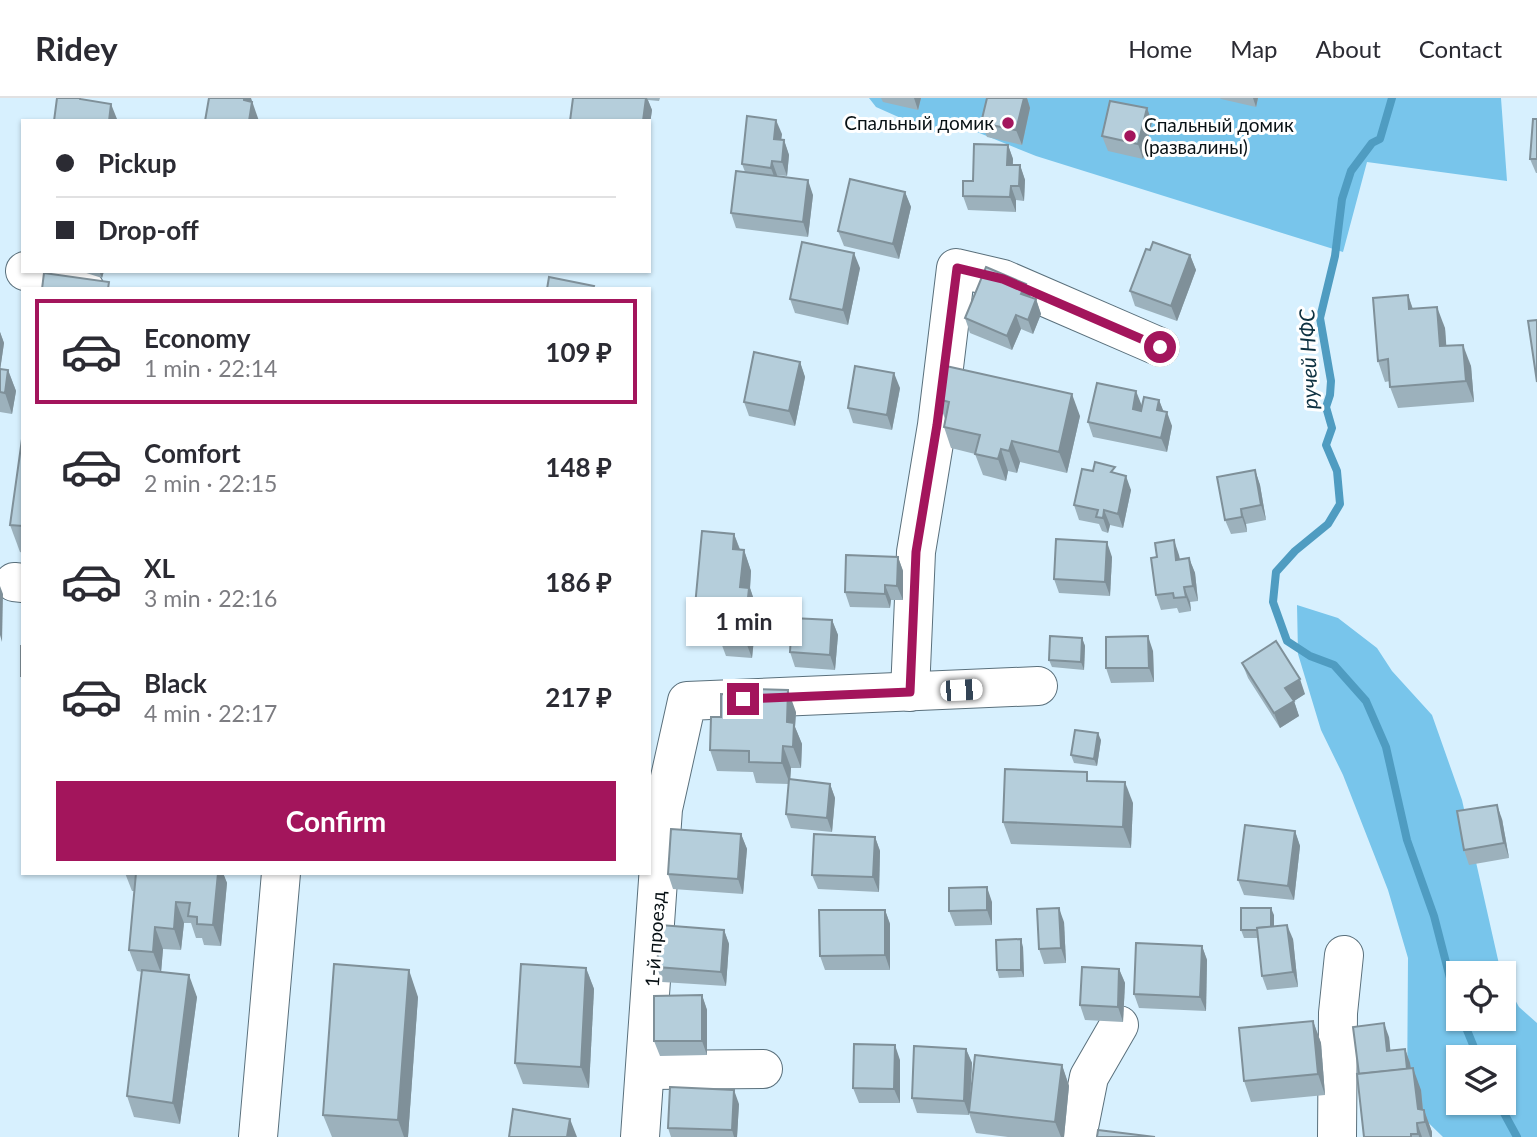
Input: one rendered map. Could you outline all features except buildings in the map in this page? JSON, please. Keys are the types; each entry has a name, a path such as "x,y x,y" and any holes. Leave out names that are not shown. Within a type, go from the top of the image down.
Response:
{"street":[{"path":"0,264 21,270"},
{"path":"1038,686 910,692 916,552 937,425 957,268 1003,279 1160,347"},
{"path":"31,273 78,287"},
{"name":"1-й проезд","path":"640,1137 663,809 687,701 910,692"},
{"path":"258,1137 281,875"},
{"path":"1337,1137 1338,1013 1344,955"},
{"path":"1077,1137 1089,1077 1119,1026"},
{"path":"646,1070 763,1069"}],"shaded area":[{"path":"869,98 1501,98 1507,181 1367,162 1343,252 1036,156 972,130 932,132 876,107"},
{"path":"1297,605 1338,618 1377,648 1392,671 1432,715 1462,800 1498,961 1446,961 1446,1031 1516,1031 1516,1002 1537,1023 1537,1137 1443,1137 1407,1102 1408,958 1388,890 1343,775 1321,730 1298,654"}],"waterway":[{"name":"ручей НФС","path":"1392,98 1380,139 1372,143 1351,171 1342,199 1335,256 1320,318 1331,381 1326,407 1332,428 1326,445 1337,471 1340,504 1328,524 1295,551 1276,572 1273,602 1287,641 1310,656 1334,665 1366,701 1386,747 1407,840 1434,916 1446,962"},
{"name":"ручей НФС","path":"1467,1031 1473,1045"},
{"name":"ручей НФС","path":"1505,1115 1517,1137"}],"place":[{"name":"Спальный домик","path":"1008,123"},
{"name":"Спальный домик (развалины)","path":"1130,136"}],"route":[{"path":"743,699 910,692 916,552 937,425 957,268 1003,279 1160,347"}]}
